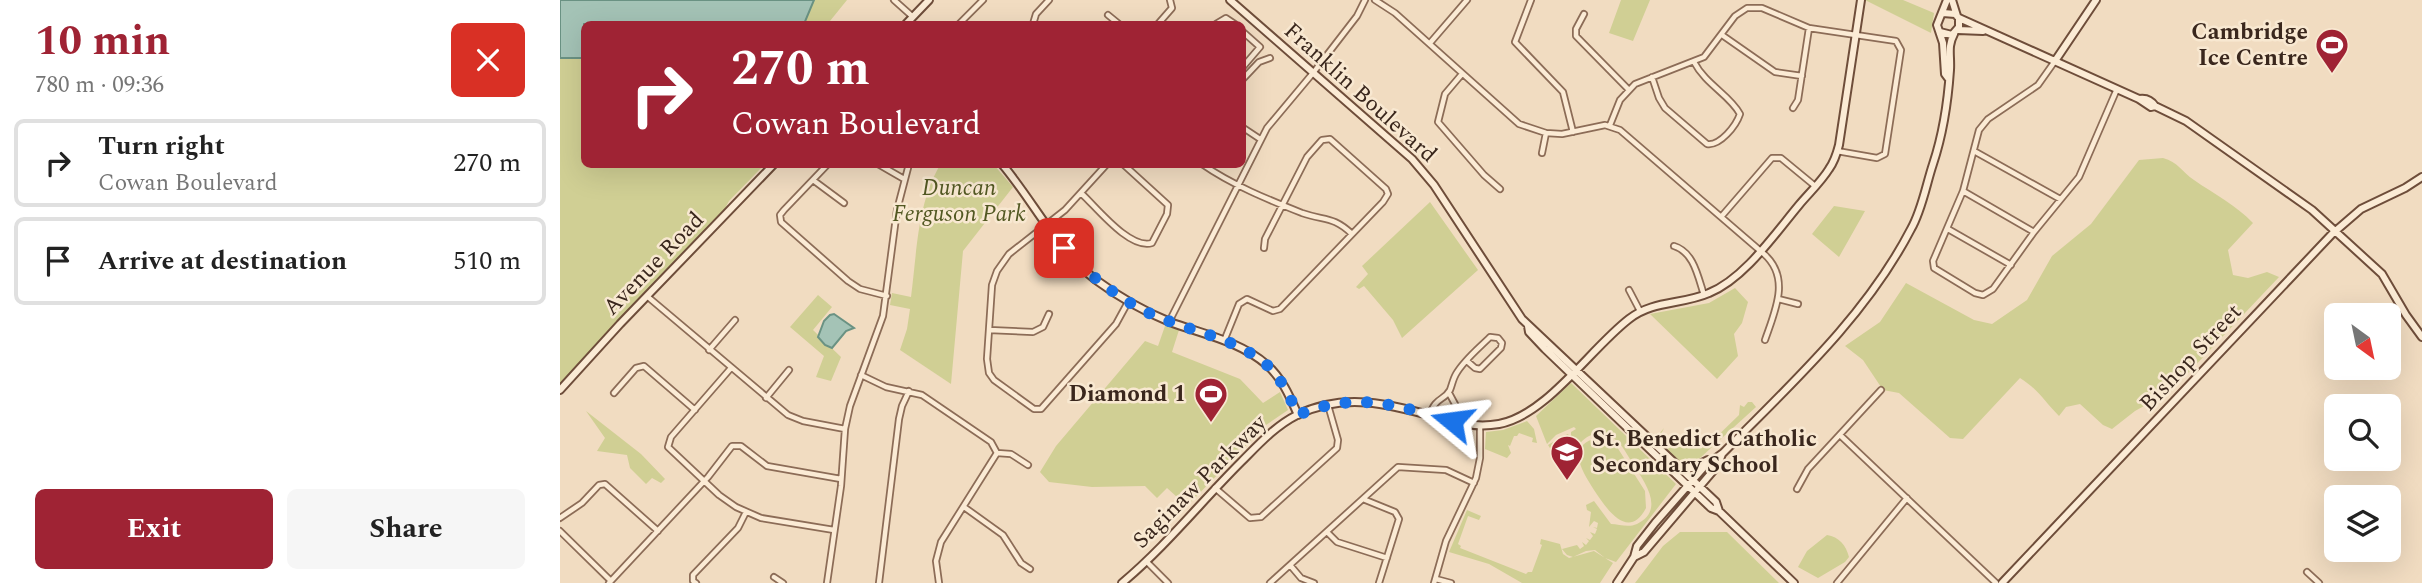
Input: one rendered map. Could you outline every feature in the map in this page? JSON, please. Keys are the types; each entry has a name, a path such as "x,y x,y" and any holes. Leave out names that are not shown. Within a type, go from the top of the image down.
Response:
{"main road":[{"path":"909,21 929,0"},
{"name":"Franklin Boulevard","path":"1230,0 1412,159 1434,185 1512,306 1528,326 1697,489 1711,508 1719,511 1794,583"},
{"path":"1640,312 1658,304 1704,295 1732,280 1830,168 1837,151 1861,0"},
{"path":"1948,78 1945,74 1944,48 1937,20 1949,0"},
{"path":"1681,469 1692,468 1723,453 1871,295 1913,227 1938,148 1945,110 1950,73 1949,44 1956,32 1958,17 1949,0"},
{"path":"2055,61 2096,0"},
{"path":"1943,13 1949,12 2139,99 2147,100 2222,145 2312,210 2382,274 2406,316 2422,337"},
{"path":"1940,32 1947,35 1985,30"},
{"name":"Avenue Road","path":"560,390 770,168"},
{"path":"1005,168 1046,225 1093,277 1128,302 1169,322 1250,353 1267,365 1280,380 1298,415"},
{"name":"Bishop Street","path":"2002,583 2336,230 2361,209 2422,177"},
{"name":"Saginaw Parkway","path":"1122,583 1268,435 1298,415 1328,405 1357,401 1480,426 1502,423 1521,417 1542,403 1630,318 1640,312"},
{"name":"Franklin Boulevard","path":"1573,371 1681,469 1690,483"},
{"path":"1634,557 1644,552 1718,465 1723,453"},
{"path":"1617,583 1634,557 1637,546 1713,458"}],"street":[{"path":"894,0 913,17"},
{"path":"963,21 983,0"},
{"path":"1033,21 1049,0"},
{"path":"1161,21 1172,8 1170,0"},
{"path":"1246,168 1260,139 1276,116 1357,16 1365,0"},
{"path":"1375,0 1430,43 1510,118 1527,128 1546,133 1573,132 1610,125 1620,130 1721,216 1760,250 1778,270 1778,299 1765,340"},
{"path":"1430,43 1467,0"},
{"path":"1531,0 1515,42 1563,92 1573,132"},
{"path":"1610,125 1617,106 1638,82 1694,62 1708,53 1737,13 1752,7 1762,8 1809,28 1896,41 1901,47 1886,152 1877,158 1837,151"},
{"path":"1584,14 1576,29 1576,36 1629,90"},
{"path":"1108,15 1115,21"},
{"path":"1793,108 1798,100 1809,28"},
{"path":"1246,35 1260,47 1246,63"},
{"path":"1722,35 1775,72 1802,76"},
{"path":"1246,76 1259,62 1270,58"},
{"path":"2055,61 2038,85 1984,123 1979,130 1963,191 1933,266 1976,293 1983,295 1993,289 2078,177 2117,89"},
{"path":"1652,76 1665,108 1707,144 1712,145 1738,120 1740,114 1737,107 1705,80 1694,62"},
{"path":"1462,74 1445,94 1438,122 1500,190"},
{"path":"1246,130 1260,139"},
{"path":"1542,153 1546,133"},
{"path":"1224,341 1243,300 1273,311 1280,309 1388,194 1382,184 1330,139 1322,140 1307,157 1265,239 1264,248"},
{"path":"1974,151 2060,199"},
{"path":"1721,216 1775,157 1781,158 1815,186"},
{"path":"824,168 784,210 780,215 781,222 848,281 860,289 887,296"},
{"path":"885,168 904,179"},
{"path":"827,583 845,429 850,406 883,316 897,210 908,168"},
{"path":"1104,168 1082,194 1009,254 997,271 992,285 989,330 987,367 991,377 1038,410 1045,407 1116,324 1128,302"},
{"path":"1082,194 1120,231 1144,244 1152,243 1167,214 1168,205 1127,168"},
{"path":"1209,168 1283,205 1306,214 1336,220 1352,234"},
{"path":"1169,322 1246,168"},
{"path":"813,180 844,203"},
{"path":"1963,191 2034,232"},
{"path":"1948,229 2011,265"},
{"path":"1674,246 1686,252 1694,265 1704,295"},
{"path":"1629,290 1640,312"},
{"path":"648,297 794,419 845,429"},
{"path":"1778,299 1798,304"},
{"path":"989,330 1033,332 1043,327 1049,314"},
{"path":"709,350 735,320"},
{"path":"1430,415 1435,402 1449,393 1454,377 1467,361 1490,337 1498,338 1502,343 1501,348 1480,369 1467,361"},
{"path":"614,393 636,368 643,366 695,410"},
{"path":"731,368 671,438 668,447 727,502 746,512 761,518 834,530"},
{"path":"766,398 789,370"},
{"path":"861,374 886,387 922,395 991,442 997,453"},
{"path":"1797,489 1808,469 1881,390"},
{"path":"879,583 902,406 909,391"},
{"path":"1449,393 1456,406 1452,421"},
{"path":"1215,488 1250,517 1257,518 1265,514 1337,448 1338,440 1328,405"},
{"path":"1451,583 1435,581 1446,541 1474,483 1480,458 1480,426"},
{"path":"1840,435 1996,583"},
{"path":"560,531 610,582 704,481 732,446 737,444 766,466 841,479"},
{"path":"997,453 1011,454 1028,465"},
{"path":"939,583 936,561 939,548 997,453"},
{"path":"1270,583 1401,466 1450,471 1474,483"},
{"path":"560,519 582,503 599,485 605,484 658,531"},
{"path":"1837,583 1907,498"},
{"path":"1363,499 1395,512 1398,517 1399,523 1380,583"},
{"path":"964,507 1003,535 1021,563 1030,569"},
{"path":"696,583 693,575 738,528 746,512"},
{"path":"1327,532 1337,542 1387,558"},
{"path":"1146,561 1168,583"},
{"path":"1290,565 1301,578 1314,583"},
{"path":"2308,572 2319,583"},
{"path":"774,577 783,583"}],"green space":[{"path":"560,0 847,0 830,21 581,21 581,168 761,168 560,385"},
{"path":"1621,0 1650,0 1633,41 1609,33"},
{"path":"1865,0 1903,0 1934,13 1931,33"},
{"path":"2163,158 2225,200 2253,223 2228,250 2233,275 2248,278 2267,272 2279,277 2171,391 2135,411 2112,429 2103,425 2080,404 2066,407 2059,416 2020,378 1963,439 1950,438 1899,393 1883,390 1863,360 1845,346 1880,322 1906,283 1974,320 1992,324 2027,300 2052,256 2091,224 2139,160"},
{"name":"Duncan Ferguson Park","path":"938,168 997,168 1013,187 963,251 951,384 900,350 910,309 890,305 892,293 911,297 922,212"},
{"path":"1430,202 1478,270 1402,338 1393,320 1364,286 1359,289 1356,287 1368,274 1362,266"},
{"path":"1834,206 1865,211 1839,257 1812,234"},
{"path":"1735,288 1748,302 1742,323 1734,334 1738,356 1717,379 1650,314 1709,303"},
{"path":"818,295 832,307 813,330 841,357 831,381 816,377 824,356 790,327"},
{"path":"1165,326 1179,330 1172,352 1240,379 1263,403 1280,392 1288,410 1266,425 1187,506 1167,488 1157,498 1145,486 1092,487 1049,482 1040,472 1056,446 1145,341 1158,346"},
{"path":"1571,383 1676,484 1616,562 1595,550 1573,557 1562,549 1577,545 1580,549 1584,546 1582,542 1586,545 1589,541 1586,538 1590,540 1593,536 1590,532 1595,534 1597,529 1593,527 1597,528 1598,523 1594,521 1589,527 1591,512 1586,505 1594,501 1611,524 1630,526 1646,518 1650,511 1650,495 1622,446 1607,435 1600,433 1588,436 1579,446 1574,459 1569,459 1570,462 1562,467 1548,445 1553,442 1560,444 1560,453 1570,445 1568,441 1563,441 1567,434 1571,436 1571,432 1576,429 1574,427 1556,435 1547,444 1536,416"},
{"path":"1748,402 1752,402 1756,407 1700,458 1687,465 1688,467 1673,458 1657,438 1656,433 1660,433 1664,428 1661,434 1676,447 1706,447 1739,415 1740,405 1744,407"},
{"path":"586,411 641,454 665,479 661,483 652,478 646,484 630,468 627,455 597,451 605,438"},
{"path":"1527,421 1534,429 1537,443 1532,442 1533,438 1519,433 1514,436 1510,446 1508,445 1511,453 1507,458 1485,449 1486,432 1503,430"},
{"path":"1598,438 1609,440 1617,447 1645,491 1646,508 1639,518 1632,522 1625,522 1611,513 1581,467 1581,447"},
{"path":"1467,510 1481,516 1479,520 1468,516 1458,544 1460,548 1526,574 1532,572 1542,545 1541,539 1560,544 1563,554 1569,558 1594,551 1613,563 1600,583 1522,583 1489,564 1449,552"},
{"path":"1680,532 1727,532 1779,583 1635,583 1663,546"},
{"path":"1827,535 1841,542 1849,557 1818,578 1798,567 1807,551"}],"shaded area":[{"path":"560,0 814,0 805,21 581,21 581,58 560,58"},
{"path":"834,314 854,328 846,331 832,348 818,337 824,321"}],"place":[{"name":"Cambridge Ice Centre","path":"2332,75"},
{"name":"Diamond 1","path":"1211,424"},
{"name":"St. Benedict Catholic Secondary School","path":"1567,482"}],"route":[{"path":"1064,248 1093,277 1128,302 1169,322 1224,341 1250,353 1267,365 1280,380 1298,415 1315,408 1357,401 1394,405 1452,421"}]}
